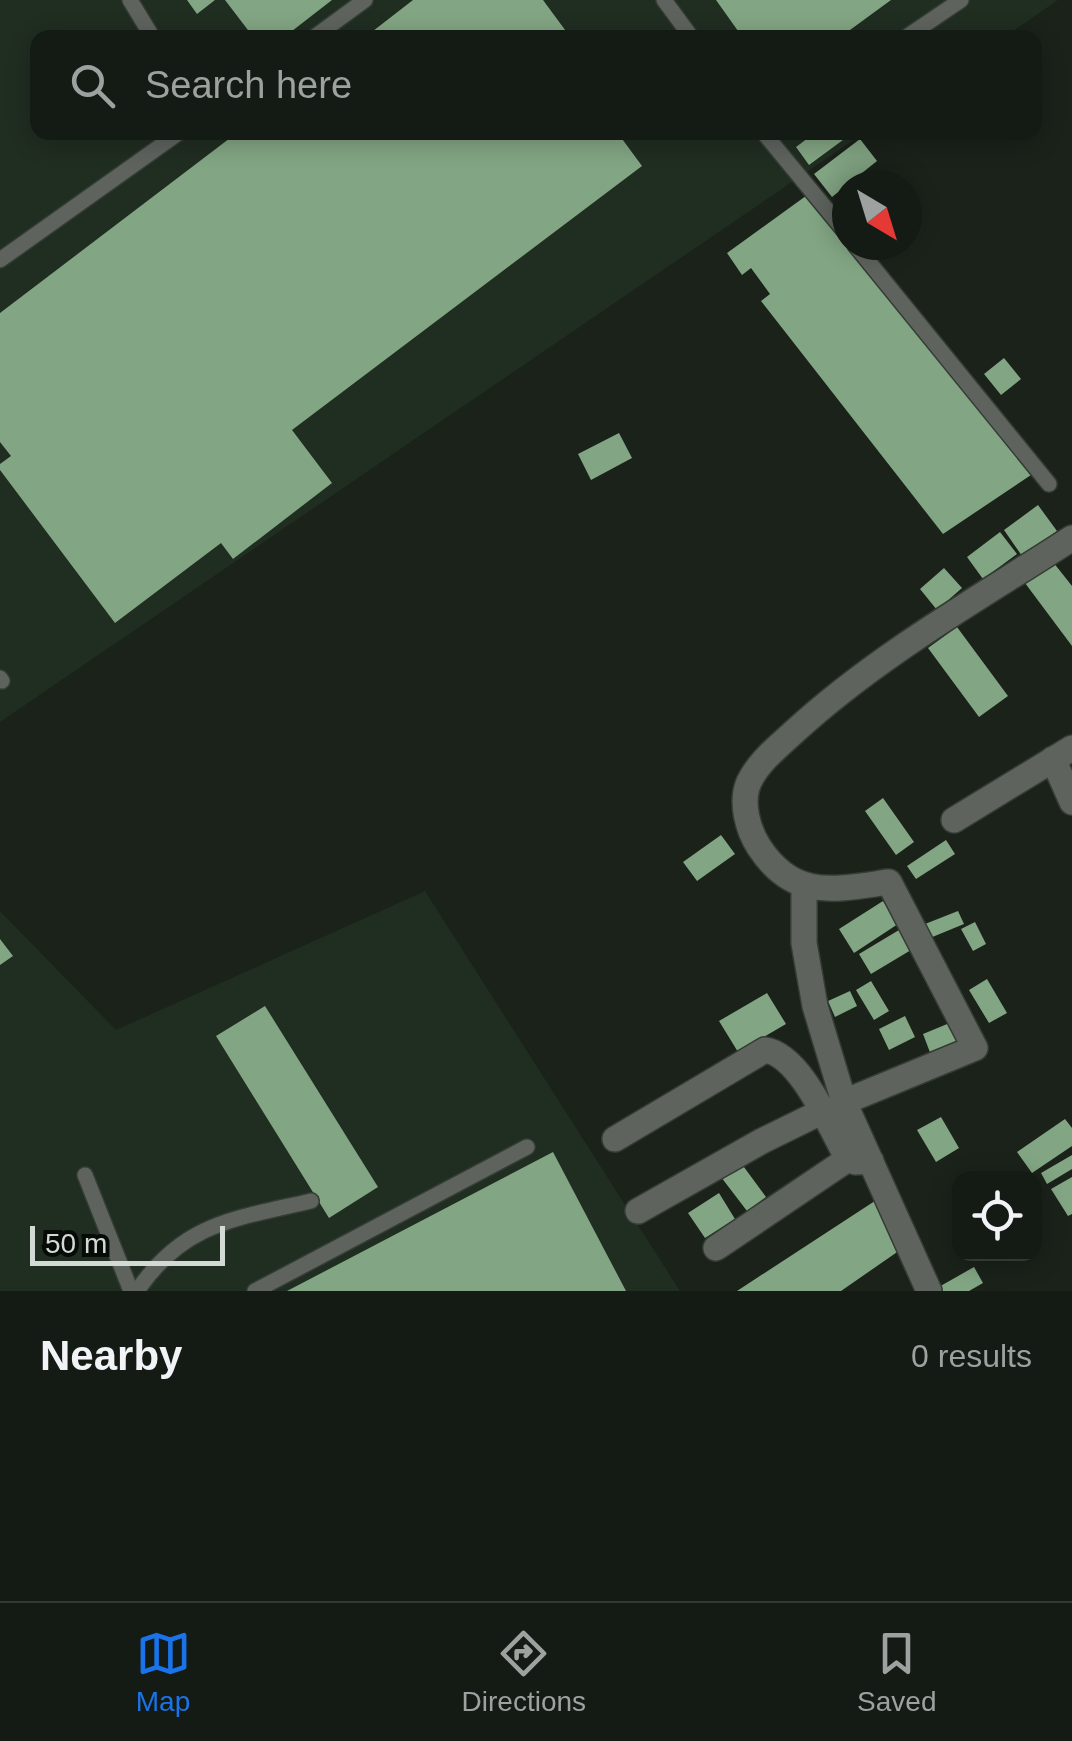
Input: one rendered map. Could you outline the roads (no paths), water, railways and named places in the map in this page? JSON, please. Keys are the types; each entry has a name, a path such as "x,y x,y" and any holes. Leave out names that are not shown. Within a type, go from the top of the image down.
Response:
{"street":[{"path":"638,1211 832,1107 975,1048 890,882 830,889 804,887 776,866 759,846 744,810 748,784 767,756 853,680 1072,538"},
{"path":"954,820 1062,754 1072,802"},
{"path":"804,887 804,943 832,1107"},
{"path":"615,1139 765,1050 777,1052 832,1107 929,1291"},
{"path":"716,1248 859,1160"}],"lane":[{"path":"130,0 148,30"},
{"path":"324,30 365,0"},
{"path":"664,0 686,30"},
{"path":"917,30 961,0"},
{"path":"0,260 169,140"},
{"path":"769,140 832,216"},
{"path":"868,260 1049,484"},
{"path":"254,1291 527,1147"},
{"path":"85,1176 134,1291 156,1263 198,1232 311,1200"}]}
